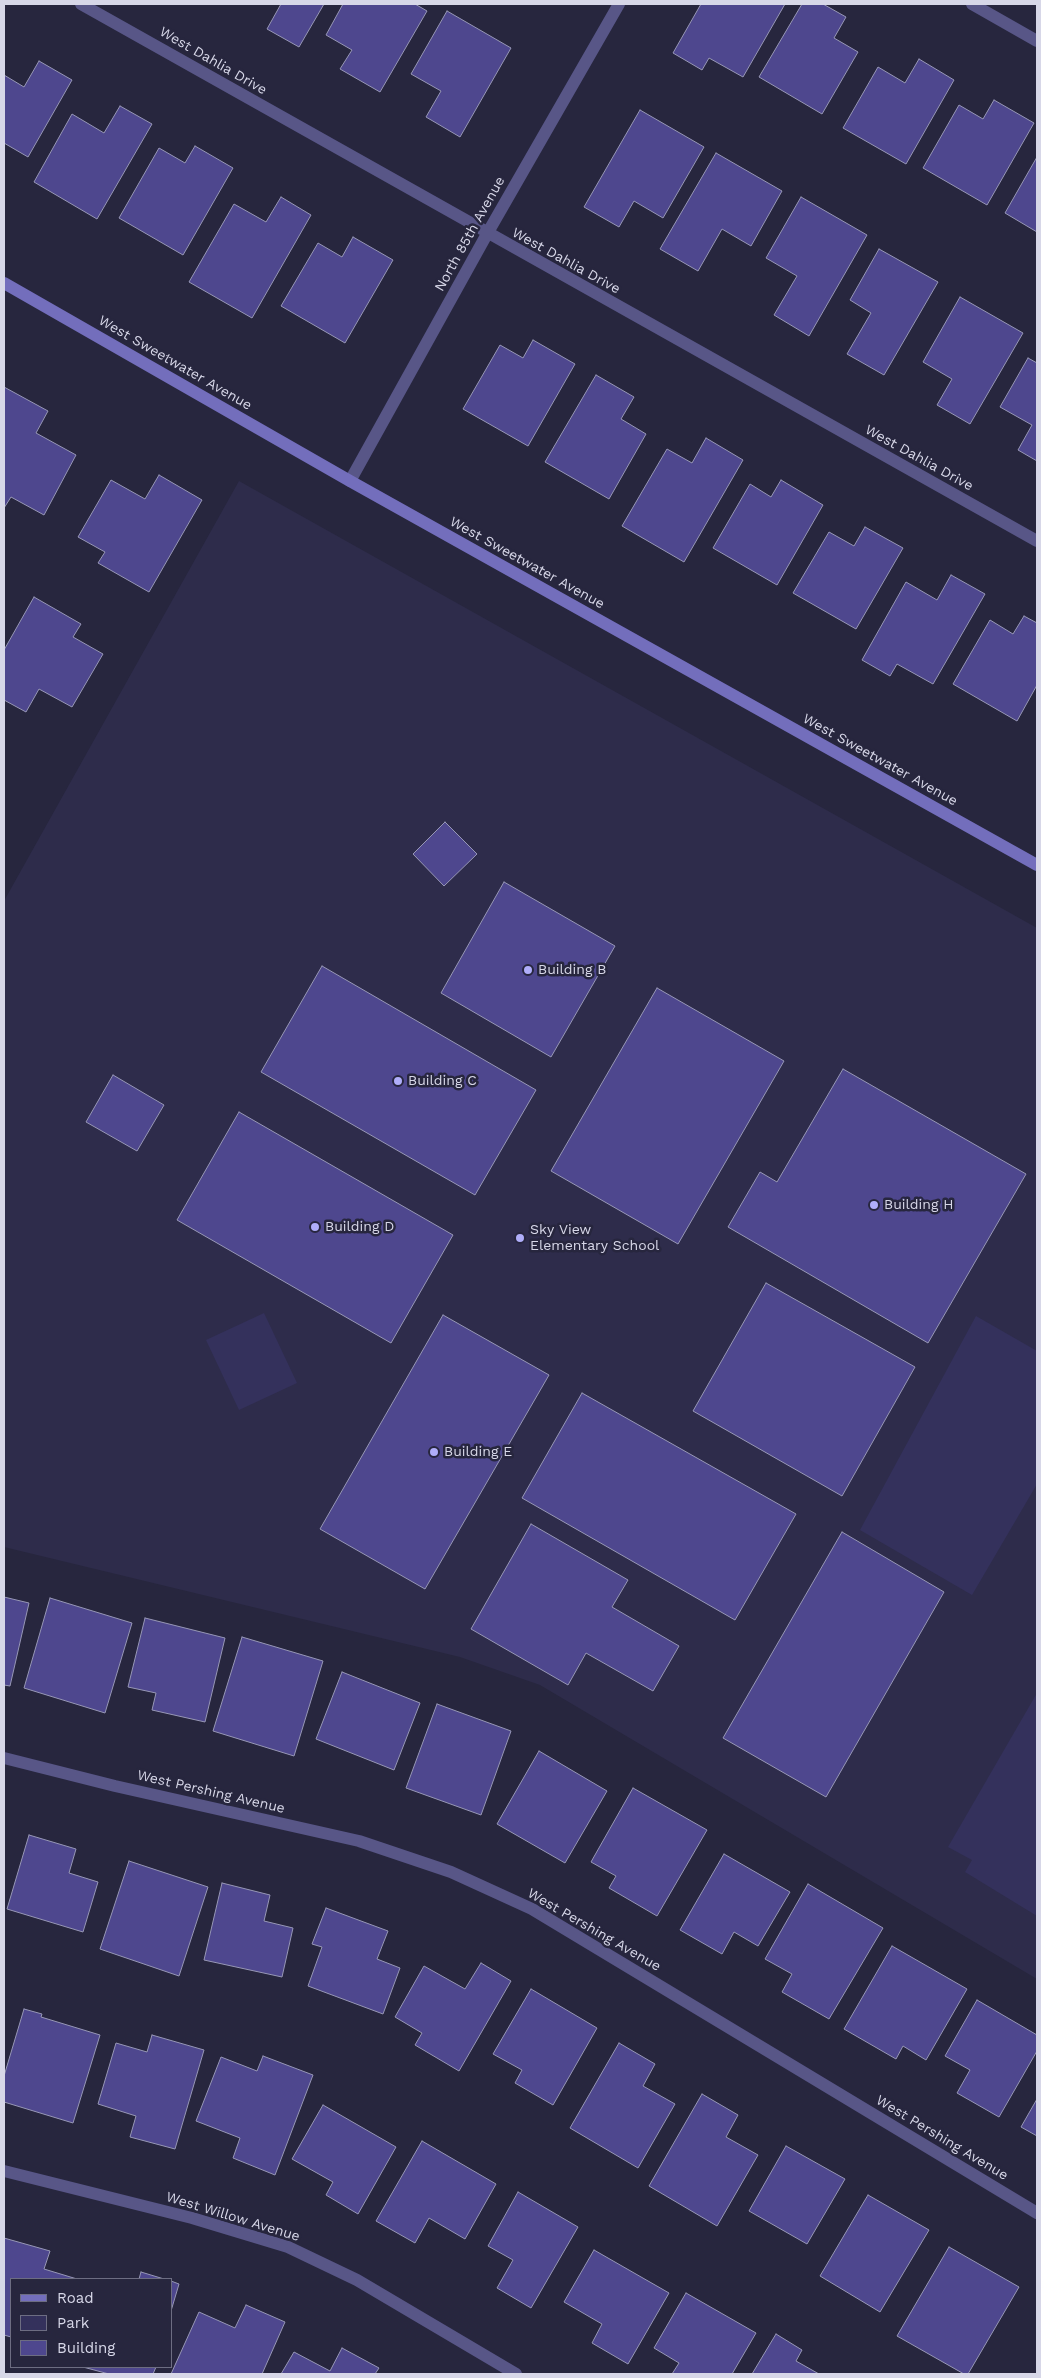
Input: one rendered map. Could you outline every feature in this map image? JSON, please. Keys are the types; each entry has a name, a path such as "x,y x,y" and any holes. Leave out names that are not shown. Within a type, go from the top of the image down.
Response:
{"street":[{"name":"West Dahlia Drive","path":"81,4 487,234 1037,541"},
{"name":"North 85th Avenue","path":"350,481 487,234 619,4"},
{"path":"972,4 1037,41"},
{"name":"West Sweetwater Avenue","path":"4,282 350,481 1037,865"},
{"name":"West Pershing Avenue","path":"4,1758 116,1786 359,1841 451,1872 532,1908 1037,2212"},
{"name":"West Willow Avenue","path":"4,2171 192,2218 288,2247 357,2280 516,2374"}],"shaded area":[{"name":"Sky View Elementary School","path":"239,481 1037,928 1037,1979 540,1685 460,1657 4,1547 4,901"}],"green space":[{"path":"264,1313 297,1383 239,1410 206,1340"},
{"path":"976,1316 1037,1351 1037,1484 972,1595 860,1530"},
{"path":"1037,1693 1037,1916 965,1872 972,1860 948,1847"}],"building":[{"path":"281,4 324,4 299,47 267,29"},
{"path":"343,4 415,4 427,11 380,92 340,69 352,50 326,35"},
{"path":"701,4 785,4 743,77 709,58 702,70 673,53"},
{"path":"802,4 823,4 846,17 834,38 858,52 822,114 759,77"},
{"path":"447,11 511,48 460,137 426,117 441,91 411,74"},
{"path":"919,59 954,80 906,164 843,128 878,67 905,83"},
{"path":"39,61 72,80 28,157 4,143 4,75 24,87"},
{"path":"994,100 1034,123 987,205 923,168 959,105 983,119"},
{"path":"120,106 152,124 97,219 34,182 72,114 104,133"},
{"path":"640,110 704,147 663,218 634,201 619,227 584,207"},
{"path":"195,146 233,168 183,255 119,218 159,148 185,163"},
{"path":"716,153 782,191 751,246 722,229 698,271 660,249"},
{"path":"1037,157 1037,232 1005,213"},
{"path":"281,197 311,215 252,318 189,282 234,204 266,222"},
{"path":"801,197 867,235 809,336 774,315 797,276 766,258"},
{"path":"353,237 393,260 345,343 281,306 318,243 342,257"},
{"path":"879,249 938,282 884,375 847,354 871,313 850,300"},
{"path":"960,297 1023,333 970,424 937,405 952,379 923,362"},
{"path":"533,340 575,364 528,446 463,409 500,345 523,358"},
{"path":"1028,358 1037,363 1037,461 1018,450 1032,425 1000,407"},
{"path":"596,375 634,397 621,419 646,434 609,499 545,462"},
{"path":"4,387 48,411 36,433 76,455 44,515 11,497 4,508"},
{"path":"706,438 743,460 684,562 622,526 667,449 692,463"},
{"path":"159,475 202,500 149,592 98,563 105,552 78,537 111,480 145,499"},
{"path":"781,480 823,505 777,585 713,548 750,484 771,497"},
{"path":"865,527 903,548 856,629 793,593 829,532 854,546"},
{"path":"951,575 985,594 933,684 897,664 890,676 862,660 906,582 937,600"},
{"path":"34,597 81,624 73,637 103,654 72,707 39,689 26,712 4,700 4,650"},
{"path":"1024,616 1037,623 1037,685 1017,721 953,684 990,620 1013,634"},
{"path":"445,822 477,854 444,886 413,854"},
{"name":"Building B","path":"504,882 615,946 551,1057 441,993"},
{"name":"Building C","path":"322,966 536,1090 475,1195 261,1072"},
{"name":"Sky View Elementary School","path":"657,988 784,1061 678,1244 551,1171"},
{"name":"Building H","path":"843,1069 1026,1174 928,1343 728,1227 760,1172 777,1182"},
{"path":"113,1075 164,1105 137,1151 86,1122"},
{"name":"Building D","path":"239,1112 453,1235 391,1343 177,1220"},
{"path":"766,1283 915,1367 842,1496 693,1411"},
{"name":"Building E","path":"443,1315 549,1375 425,1589 320,1529"},
{"path":"582,1393 796,1514 735,1620 522,1498"},
{"path":"531,1524 628,1580 612,1607 679,1646 653,1691 586,1653 568,1685 471,1629"},
{"path":"842,1532 944,1592 826,1797 723,1738"},
{"path":"4,1597 29,1603 10,1686 4,1685"},
{"path":"50,1598 132,1623 105,1713 24,1688"},
{"path":"145,1618 225,1638 205,1722 152,1710 156,1693 128,1687"},
{"path":"242,1637 323,1661 294,1756 213,1731"},
{"path":"342,1672 420,1703 394,1770 316,1739"},
{"path":"437,1704 511,1731 481,1815 406,1788"},
{"path":"539,1751 607,1791 565,1863 497,1824"},
{"path":"633,1788 707,1830 657,1916 609,1888 616,1876 591,1862"},
{"path":"29,1835 76,1849 69,1873 98,1882 83,1932 7,1909"},
{"path":"724,1854 790,1892 758,1946 734,1932 722,1954 680,1930"},
{"path":"129,1861 208,1887 179,1976 100,1949"},
{"path":"222,1883 270,1895 264,1921 293,1928 282,1977 204,1960"},
{"path":"808,1884 883,1928 829,2019 782,1992 792,1974 765,1959"},
{"path":"326,1908 388,1931 377,1959 400,1968 383,2014 308,1986 322,1947 312,1944"},
{"path":"892,1946 967,1989 926,2060 903,2046 896,2059 844,2029"},
{"path":"481,1963 511,1981 459,2071 415,2045 422,2033 395,2017 424,1966 465,1989"},
{"path":"531,1989 597,2028 553,2105 515,2083 522,2070 493,2054"},
{"path":"977,2000 1037,2035 1037,2051 999,2117 957,2093 970,2070 945,2056"},
{"path":"24,2009 42,2014 41,2017 100,2035 73,2123 4,2102 4,2076"},
{"path":"152,2035 204,2050 175,2149 130,2137 136,2116 98,2104 116,2043 147,2052"},
{"path":"619,2043 655,2064 643,2086 675,2104 638,2168 570,2128"},
{"path":"263,2056 313,2075 275,2175 233,2158 240,2138 196,2121 221,2057 257,2071"},
{"path":"702,2094 738,2115 726,2137 758,2155 717,2226 649,2186"},
{"path":"1037,2099 1037,2136 1021,2127"},
{"path":"323,2105 396,2147 358,2214 326,2195 333,2182 292,2159"},
{"path":"422,2141 496,2184 465,2239 429,2218 415,2243 376,2221"},
{"path":"786,2146 845,2179 807,2244 749,2211"},
{"path":"518,2192 578,2227 531,2308 497,2288 513,2260 488,2246"},
{"path":"868,2195 929,2230 880,2312 820,2276"},
{"path":"4,2238 50,2251 44,2269 74,2278 10,2278 10,2337 4,2335"},
{"path":"949,2247 1019,2287 968,2374 964,2374 897,2336"},
{"path":"594,2250 669,2293 628,2364 592,2343 602,2324 564,2302"},
{"path":"141,2272 161,2278 139,2278"},
{"path":"172,2281 179,2284 172,2308"},
{"path":"686,2293 756,2333 732,2374 672,2374 679,2363 654,2348"},
{"path":"246,2305 285,2322 262,2374 171,2374 199,2312 235,2328"},
{"path":"776,2334 802,2350 796,2361 819,2374 752,2374"},
{"path":"342,2348 379,2368 375,2374 281,2374 294,2352 330,2371"},
{"path":"87,2368 156,2368 153,2374 109,2374"}],"place":[{"name":"Building B","path":"528,970"},
{"name":"Building C","path":"398,1081"},
{"name":"Building H","path":"874,1205"},
{"name":"Building D","path":"315,1227"},
{"name":"Sky View Elementary School","path":"520,1238"},
{"name":"Building E","path":"434,1452"}]}
